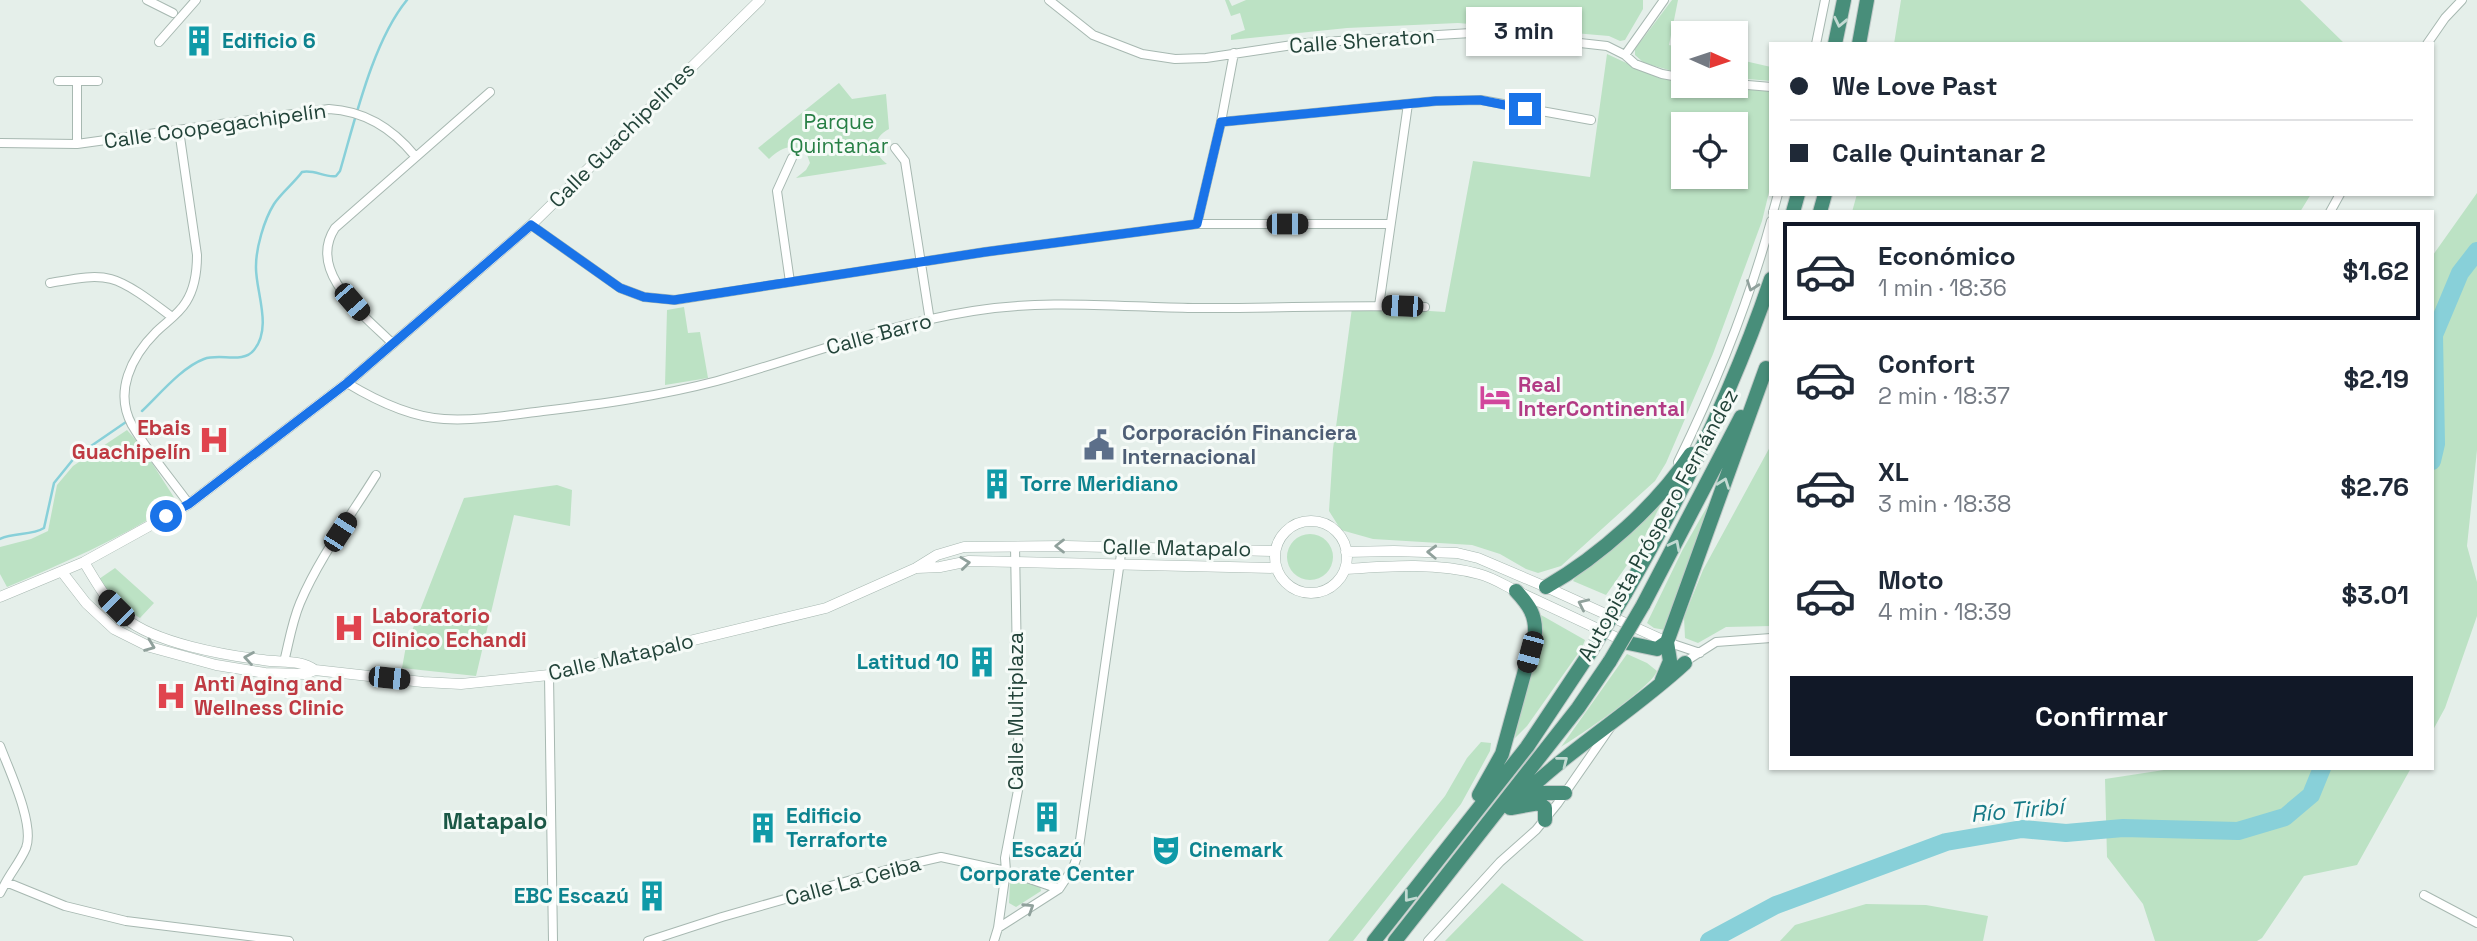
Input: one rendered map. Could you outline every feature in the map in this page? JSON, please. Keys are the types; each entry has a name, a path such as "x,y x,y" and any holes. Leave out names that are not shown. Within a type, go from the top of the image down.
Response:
{"highway":[{"path":"1835,42 1844,0"},
{"path":"1859,42 1867,0"},
{"name":"Autopista Próspero Fernández","path":"1374,941 1527,747 1591,651 1670,514 1739,366 1769,284"},
{"path":"1658,688 1670,661 1677,617 1769,363"},
{"name":"Autopista Próspero Fernández","path":"1395,941 1578,708 1610,661 1643,605 1769,363"},
{"path":"1546,587 1575,570 1602,549 1677,475 1739,366"},
{"path":"1443,853 1502,754 1520,690 1535,634 1536,619 1528,604 1516,591"},
{"path":"1628,643 1657,649 1674,645"},
{"path":"1430,898 1525,793 1658,688 1685,663"},
{"path":"1525,793 1565,793"},
{"path":"1511,808 1539,803 1545,808 1545,820"}],"street":[{"path":"147,0 173,13"},
{"path":"159,42 196,0"},
{"name":"Calle Sheraton","path":"1049,0 1093,35 1142,54 1175,58 1206,58 1306,43 1471,33 1607,46 1625,55 1635,64 1671,75"},
{"path":"1625,55 1664,0"},
{"path":"1816,42 1825,0"},
{"path":"2428,42 2462,0"},
{"name":"Calle Guachipelines","path":"0,597 84,562 189,504 347,383 531,225 755,2"},
{"path":"1197,224 1234,53"},
{"path":"58,81 98,81"},
{"path":"77,81 77,145"},
{"path":"1748,85 1769,87"},
{"path":"393,344 340,288 332,275 328,242 335,228 490,92"},
{"path":"1221,122 1436,101 1480,100 1591,120"},
{"path":"1379,306 1408,104"},
{"name":"Calle Coopegachipelín","path":"0,143 77,145 329,109 357,113 388,130 404,142 415,156"},
{"path":"179,130 197,269 186,303 141,349 131,365 124,391 125,405 132,424 189,504"},
{"path":"895,148 905,161 930,321"},
{"path":"790,282 777,191 792,158"},
{"path":"531,225 620,288 644,297 674,300 1197,224 1390,224"},
{"path":"1661,492 1697,423 1730,348 1757,274 1769,229"},
{"path":"50,283 83,277 111,279 172,317"},
{"name":"Calle Barro","path":"347,383 374,399 423,415 443,419 484,418 640,399 716,381 882,332 973,311 1020,306 1108,305 1258,309 1425,307"},
{"path":"284,662 294,622 308,587 327,551 376,475"},
{"path":"1310,521 1326,524 1336,531 1346,552 1345,569 1340,578 1326,590 1308,593 1289,586 1276,568 1275,551 1284,533 1292,526 1310,521"},
{"name":"Calle Matapalo","path":"62,572 86,603 114,629 150,647 265,673 305,674 315,670 461,684 548,675 826,608 916,568 937,555 964,547 1015,545 1275,551"},
{"name":"Calle Multiplaza","path":"994,941 1006,871 1005,858 1019,785 1015,545"},
{"path":"998,928 1059,889 1073,868 1078,854 1122,547"},
{"path":"1346,552 1457,553 1478,558 1674,645 1700,653"},
{"name":"Calle Matapalo","path":"916,568 940,567 969,561 1276,568"},
{"name":"Calle Matapalo","path":"84,562 104,596 127,620 158,635 219,653 307,664 315,670"},
{"path":"1345,569 1393,566 1455,569 1494,579 1670,661 1685,663 1716,642 1769,638"},
{"path":"548,675 553,941"},
{"path":"1428,941 1500,862 1545,820 1615,720"},
{"path":"0,746 28,834 26,846 0,893"},
{"name":"Calle La Ceiba","path":"648,941 747,910 941,857 1006,871 1059,889"},
{"path":"6,882 65,906 127,922 289,941"},
{"path":"2424,895 2477,923"}],"green space":[{"path":"1225,0 1229,0 1232,6 1246,0 1643,0 1643,9 1625,40 1620,41 1609,36 1458,23 1347,28 1231,40 1231,35 1245,30 1240,13 1231,16"},
{"path":"1672,0 1678,0 1674,21 1671,21 1671,71 1644,63 1635,55 1635,49"},
{"path":"1901,0 2300,0 2343,42 1894,42"},
{"path":"1607,54 1659,78 1671,80 1671,98 1748,98 1748,89 1769,91 1769,192 1762,221 1713,354 1666,463 1655,481 1561,566 1538,573 1500,554 1472,545 1373,539 1341,530 1329,511 1333,449 1352,308 1445,312 1473,161 1590,177"},
{"path":"1748,62 1769,67 1769,81 1748,79"},
{"name":"Parque Quintanar","path":"839,83 852,99 886,94 889,129 879,137 876,146 882,160 887,164 796,178 810,163 806,152 791,147 777,152 769,159 758,148"},
{"path":"2477,193 2477,450 2467,546 2477,582 2477,616 2445,708 2434,728 2434,254"},
{"path":"1856,196 2310,196 2301,210 1853,210"},
{"path":"684,307 688,333 700,332 708,378 665,385 667,310"},
{"path":"127,430 141,446 177,502 115,538 7,587 0,574 0,547 31,539 48,531 57,485 73,466"},
{"path":"1769,449 1769,626 1726,627 1698,643 1685,638 1684,617 1703,570"},
{"path":"557,485 572,490 570,526 514,515 476,676 402,668 406,646 464,498"},
{"path":"1716,491 1665,630 1654,628 1647,623 1682,551"},
{"path":"1665,496 1639,548 1606,595 1573,581 1579,573 1592,565"},
{"path":"1310,534 1327,540 1333,557 1327,574 1310,580 1293,574 1287,557 1293,540"},
{"path":"115,568 154,603 140,618 116,603 99,579"},
{"path":"1541,615 1585,640 1527,726 1515,738 1526,685 1541,640"},
{"path":"1627,654 1657,671 1642,688 1614,711 1561,747"},
{"path":"1481,742 1491,743 1490,751 1461,804 1353,941 1328,941 1445,796 1467,758"},
{"path":"2164,770 2410,770 2357,865 2304,876 2262,938 2257,941 2155,941 2143,904 2107,857 2105,779"},
{"path":"1014,878 1040,886 1041,891 1016,907 1009,903 1010,882"},
{"path":"1502,883 1584,941 1445,941"},
{"path":"1866,904 1926,905 1988,916 1983,941 1780,941 1795,925"}],"waterway":[{"path":"142,411 179,375 196,363 210,357 244,356 254,350 260,341 263,320 256,259 270,211 302,172 336,176 340,171 375,59 384,37 407,0"},
{"name":"Río Tiribí","path":"2434,335 2460,273 2477,251"},
{"name":"Río Tiribí","path":"2434,335 2434,452"},
{"path":"0,539 44,528 54,483 75,457 126,422"},
{"name":"Río Tiribí","path":"1709,941 1776,905 1946,842 2022,829 2066,833 2123,828 2238,831 2285,817 2311,795 2321,770"}],"place":[{"name":"Edificio 6","path":"199,41"},
{"name":"Real InterContinental","path":"1495,397"},
{"name":"Ebais Guachipelín","path":"214,440"},
{"name":"Corporación Financiera Internacional","path":"1099,445"},
{"name":"Torre Meridiano","path":"997,484"},
{"name":"Laboratorio Clinico Echandi","path":"349,628"},
{"name":"Latitud 10","path":"982,662"},
{"name":"Anti Aging and Wellness Clinic","path":"171,696"},
{"name":"Escazú Corporate Center","path":"1047,817"},
{"name":"Edificio Terraforte","path":"763,828"},
{"name":"Cinemark","path":"1166,850"},
{"name":"EBC Escazú","path":"652,896"}],"district":[{"name":"Matapalo","path":"495,821"}],"route":[{"path":"166,516 189,504 347,383 531,225 620,288 644,297 674,300 985,252 1197,224 1221,122 1436,101 1480,100 1525,109"}]}
